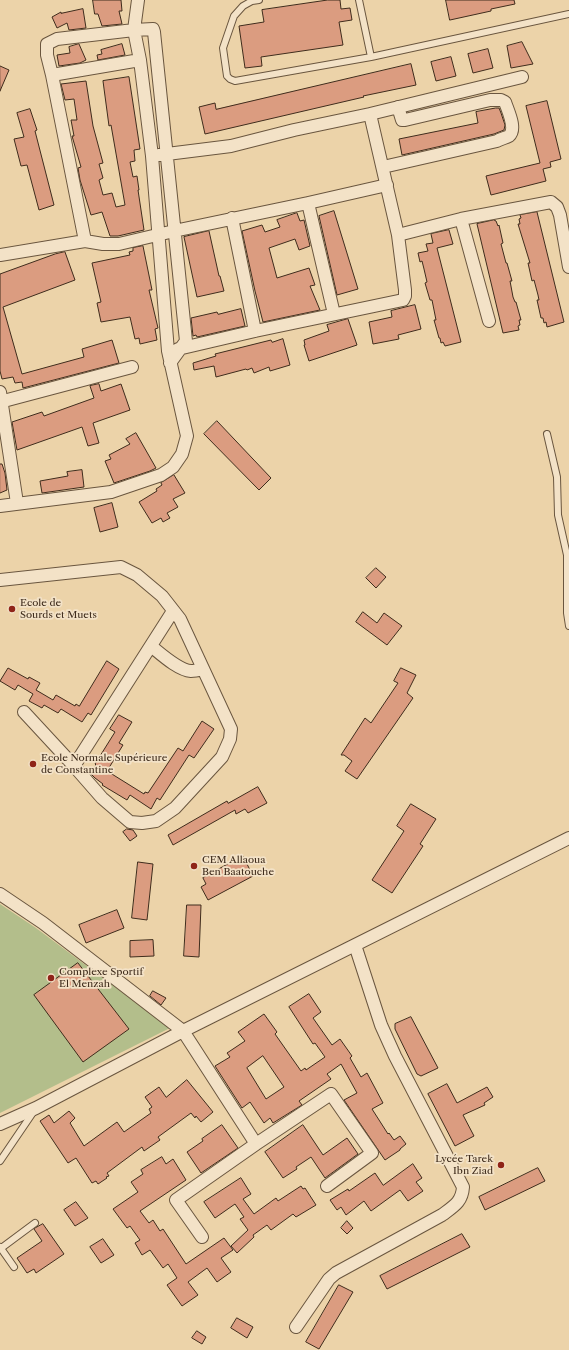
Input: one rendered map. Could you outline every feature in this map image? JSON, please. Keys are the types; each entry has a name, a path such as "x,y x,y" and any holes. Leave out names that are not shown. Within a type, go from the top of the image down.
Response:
{"street":[{"path":"0,506 111,492 161,475 173,467 182,454 187,436 169,357 152,156 140,60 134,30 138,0"},
{"path":"84,241 47,55 48,44 56,39 153,29 186,341 182,348"},
{"path":"52,75 140,60"},
{"path":"152,156 231,146 522,77"},
{"path":"383,167 497,141 508,136 512,132 506,102 501,100 490,100 405,120 402,120 398,107"},
{"path":"169,357 182,348 403,300 405,290 398,235 370,114"},
{"path":"0,255 84,241 103,244 119,244 232,218 308,203 387,184"},
{"path":"398,235 461,219 551,202 557,207 560,215 569,267"},
{"path":"308,203 334,314"},
{"path":"232,218 255,331"},
{"path":"461,219 489,321"},
{"path":"17,503 1,398 132,367"},
{"path":"0,580 121,567 137,575 162,596 180,619 231,729 230,739 222,757 175,808 156,821 142,823 130,822 102,798 24,712"},
{"path":"74,766 173,611"},
{"path":"151,646 176,665 184,669 190,671 203,669"},
{"path":"0,1124 36,1108 183,1031 569,838"},
{"path":"0,894 43,923 183,1031 256,1144"},
{"path":"296,1327 329,1279 336,1273 442,1215 456,1205 462,1196 463,1187 395,1056 381,1025 356,945"},
{"path":"202,1237 176,1200 331,1094 372,1153 327,1186"}],"lane":[{"path":"259,0 252,1 243,6 234,16 223,48 227,76 230,80 236,81 371,57 569,14"},
{"path":"359,0 371,57"},
{"path":"547,434 557,477 558,515 566,555 569,626"},
{"path":"0,1161 36,1108"},
{"path":"14,1267 0,1248 35,1223"}],"green space":[{"name":"Complexe Sportif El Menzah","path":"0,904 36,928 170,1028 0,1113"}],"building":[{"path":"93,0 121,0 122,11 119,11 122,24 102,26 98,14 95,14"},
{"path":"328,0 340,0 341,9 350,8 352,20 339,22 343,45 261,57 262,66 245,68 239,26 264,22 262,10"},
{"path":"446,0 514,0 515,4 450,20"},
{"path":"83,9 86,28 69,30 67,23 57,28 52,17 61,12"},
{"path":"522,42 533,64 511,68 507,46"},
{"path":"79,44 86,60 80,63 59,66 57,55 70,53 69,47"},
{"path":"122,44 125,55 98,60 97,55 102,54 101,50"},
{"path":"488,49 493,68 473,73 468,54"},
{"path":"451,57 456,76 436,81 431,62"},
{"path":"411,64 416,85 363,96 364,97 205,134 199,107 215,103 216,109"},
{"path":"0,66 9,70 0,91"},
{"path":"129,77 140,149 134,150 135,161 130,162 133,177 137,176 144,230 118,236 110,236 102,212 91,215 80,180 78,168 81,167 72,136 74,136 71,120 77,120 74,99 65,100 61,84 86,81 93,126 103,163 99,164 103,178 99,180 103,195 112,193 116,207 125,205 111,125 109,126 103,81"},
{"path":"547,101 561,159 550,162 551,167 543,169 546,181 491,195 486,176 540,163 526,106"},
{"path":"499,108 501,113 505,125 504,130 494,134 402,155 399,139 478,123 476,112"},
{"path":"30,109 37,130 35,131 54,205 39,210 27,165 21,166 14,139 24,137 17,113"},
{"path":"334,211 358,289 337,295 319,216"},
{"path":"537,212 564,322 547,327 546,322 544,323 543,318 541,318 537,300 539,300 538,295 534,280 532,281 528,263 530,263 518,224 520,224 520,215"},
{"path":"297,213 300,221 304,220 310,246 299,250 295,239 269,248 277,278 309,268 315,285 310,286 320,310 263,322 242,231 262,225 265,232 280,227 277,220"},
{"path":"494,220 498,226 499,225 503,243 501,244 512,281 510,281 513,297 521,320 519,320 519,330 503,333 477,224"},
{"path":"449,230 453,244 437,248 461,342 445,346 443,342 441,343 439,338 434,320 436,320 432,300 430,300 425,283 427,282 422,261 420,262 418,253 428,251 426,244 433,243 431,234"},
{"path":"209,231 219,276 224,291 197,297 184,237"},
{"path":"143,246 152,290 149,290 158,328 155,329 157,340 140,344 139,338 135,339 130,317 101,322 97,303 101,302 92,263 130,255 129,252 133,251 133,248"},
{"path":"65,252 75,280 3,307 22,374 84,357 82,349 112,340 119,363 23,388 22,382 15,383 13,377 2,379 0,371 0,274 55,254"},
{"path":"415,305 421,329 398,335 399,339 373,344 369,322 392,317 391,311"},
{"path":"241,309 245,326 197,337 196,335 193,336 191,318 217,312 218,314"},
{"path":"348,319 357,345 309,361 304,340 329,331 327,325"},
{"path":"283,339 290,365 270,371 269,367 254,373 252,368 216,377 214,366 194,370 193,363 216,356 215,354 271,340 272,342"},
{"path":"99,384 101,391 121,384 130,410 93,423 99,443 88,446 82,427 17,450 12,422 42,412 44,416 94,398 90,386"},
{"path":"217,421 271,478 259,490 204,434"},
{"path":"136,433 156,468 114,483 105,461 111,459 109,455 130,444 126,439"},
{"path":"0,464 2,464 5,473 7,490 0,493"},
{"path":"82,470 84,487 42,493 40,481 68,476 67,472"},
{"path":"174,475 185,493 173,499 178,507 167,513 170,518 163,522 161,518 152,523 139,502 157,491 156,489 162,485 161,483"},
{"path":"112,503 118,527 100,532 94,508"},
{"path":"376,568 386,577 376,588 366,578"},
{"path":"363,612 377,623 384,613 402,626 387,645 356,622"},
{"path":"107,661 119,669 91,715 88,713 82,722 61,709 58,713 44,705 42,708 29,701 33,694 18,685 15,690 0,681 8,668 28,679 29,677 40,683 36,690 53,700 56,695 75,706 76,704 79,706"},
{"path":"401,668 416,675 407,693 413,698 357,779 345,771 352,761 344,755 341,755 365,718 371,723 398,683 394,681"},
{"path":"119,715 132,722 119,743 123,745 107,771 144,794 145,792 148,793 178,748 183,751 202,721 214,729 194,758 189,755 160,800 157,798 151,809 130,795 127,800 102,785 103,784 91,774 96,765 95,764 115,732 110,729"},
{"path":"258,787 267,803 248,813 245,809 236,814 235,810 173,845 168,835 227,801 228,803"},
{"path":"411,804 436,819 420,844 423,846 392,893 372,880 404,831 397,826"},
{"path":"127,829 133,830 137,836 130,841 123,832"},
{"path":"243,856 253,876 208,900 201,887 206,884 203,878"},
{"path":"138,862 153,864 147,920 132,918"},
{"path":"187,905 201,905 199,957 184,956"},
{"path":"117,910 124,928 86,943 79,925"},
{"path":"153,940 154,956 130,957 130,941"},
{"path":"78,963 129,1029 83,1062 34,995"},
{"path":"153,991 166,998 161,1005 150,996"},
{"path":"309,994 321,1012 313,1018 332,1045 340,1039 352,1056 350,1058 361,1077 367,1073 383,1103 372,1109 388,1134 389,1133 394,1140 400,1136 406,1144 400,1150 385,1160 344,1100 357,1093 341,1064 327,1074 331,1079 299,1101 302,1105 273,1123 270,1118 264,1123 250,1102 242,1108 215,1066 230,1057 227,1053 245,1041 238,1032 264,1014 277,1032 275,1034 301,1071 305,1068 306,1070 325,1057 315,1043 313,1044 289,1007","holes":["263,1056 284,1087 266,1099 247,1068"]},
{"path":"411,1017 438,1068 421,1076 417,1074 395,1029 395,1024"},
{"path":"187,1080 213,1112 201,1122 191,1113 158,1137 160,1140 144,1151 142,1147 107,1173 109,1176 98,1184 96,1181 92,1183 76,1158 68,1163 40,1121 49,1115 54,1123 69,1111 75,1118 70,1123 84,1146 117,1122 124,1132 151,1113 149,1109 152,1107 145,1097 159,1087 166,1097"},
{"path":"447,1084 457,1103 487,1087 493,1097 484,1103 485,1105 463,1115 474,1136 455,1146 428,1094"},
{"path":"222,1125 238,1148 201,1173 187,1152"},
{"path":"303,1125 323,1155 347,1138 358,1154 325,1178 311,1157 283,1178 265,1152"},
{"path":"162,1157 166,1164 173,1159 186,1180 140,1211 149,1223 153,1220 160,1231 163,1229 186,1264 224,1238 233,1250 221,1258 231,1272 217,1282 207,1268 188,1282 198,1295 182,1306 167,1285 177,1278 168,1264 163,1268 150,1250 142,1255 135,1243 140,1240 130,1226 127,1228 113,1209 138,1192 131,1182 143,1174 141,1170"},
{"path":"413,1164 422,1178 416,1182 423,1191 408,1201 400,1190 371,1211 364,1201 346,1215 341,1207 337,1210 330,1200 348,1189 349,1191 375,1173 383,1185"},
{"path":"538,1168 545,1181 485,1210 479,1197"},
{"path":"241,1178 251,1194 243,1199 254,1214 276,1198 278,1201 301,1186 303,1189 305,1188 316,1205 296,1217 293,1214 271,1230 267,1225 253,1235 254,1237 237,1253 231,1246 248,1230 240,1219 244,1217 235,1204 215,1218 204,1202"},
{"path":"76,1202 88,1218 75,1226 64,1210"},
{"path":"347,1221 353,1228 347,1234 341,1228"},
{"path":"43,1224 64,1254 36,1273 34,1269 27,1273 17,1258 42,1241 34,1229"},
{"path":"462,1234 470,1247 387,1289 380,1276"},
{"path":"103,1239 114,1255 101,1263 90,1247"},
{"path":"339,1285 353,1292 319,1349 306,1342"},
{"path":"237,1318 253,1327 247,1338 231,1328"},
{"path":"197,1331 206,1337 202,1344 192,1338"}],"place":[{"name":"Ecole de Sourds et Muets","path":"12,609"},
{"name":"Ecole Normale Supérieure de Constantine","path":"33,764"},
{"name":"CEM Allaoua Ben Baatouche","path":"194,866"},
{"name":"Complexe Sportif El Menzah","path":"51,978"},
{"name":"Lycée Tarek Ibn Ziad","path":"501,1165"}]}
